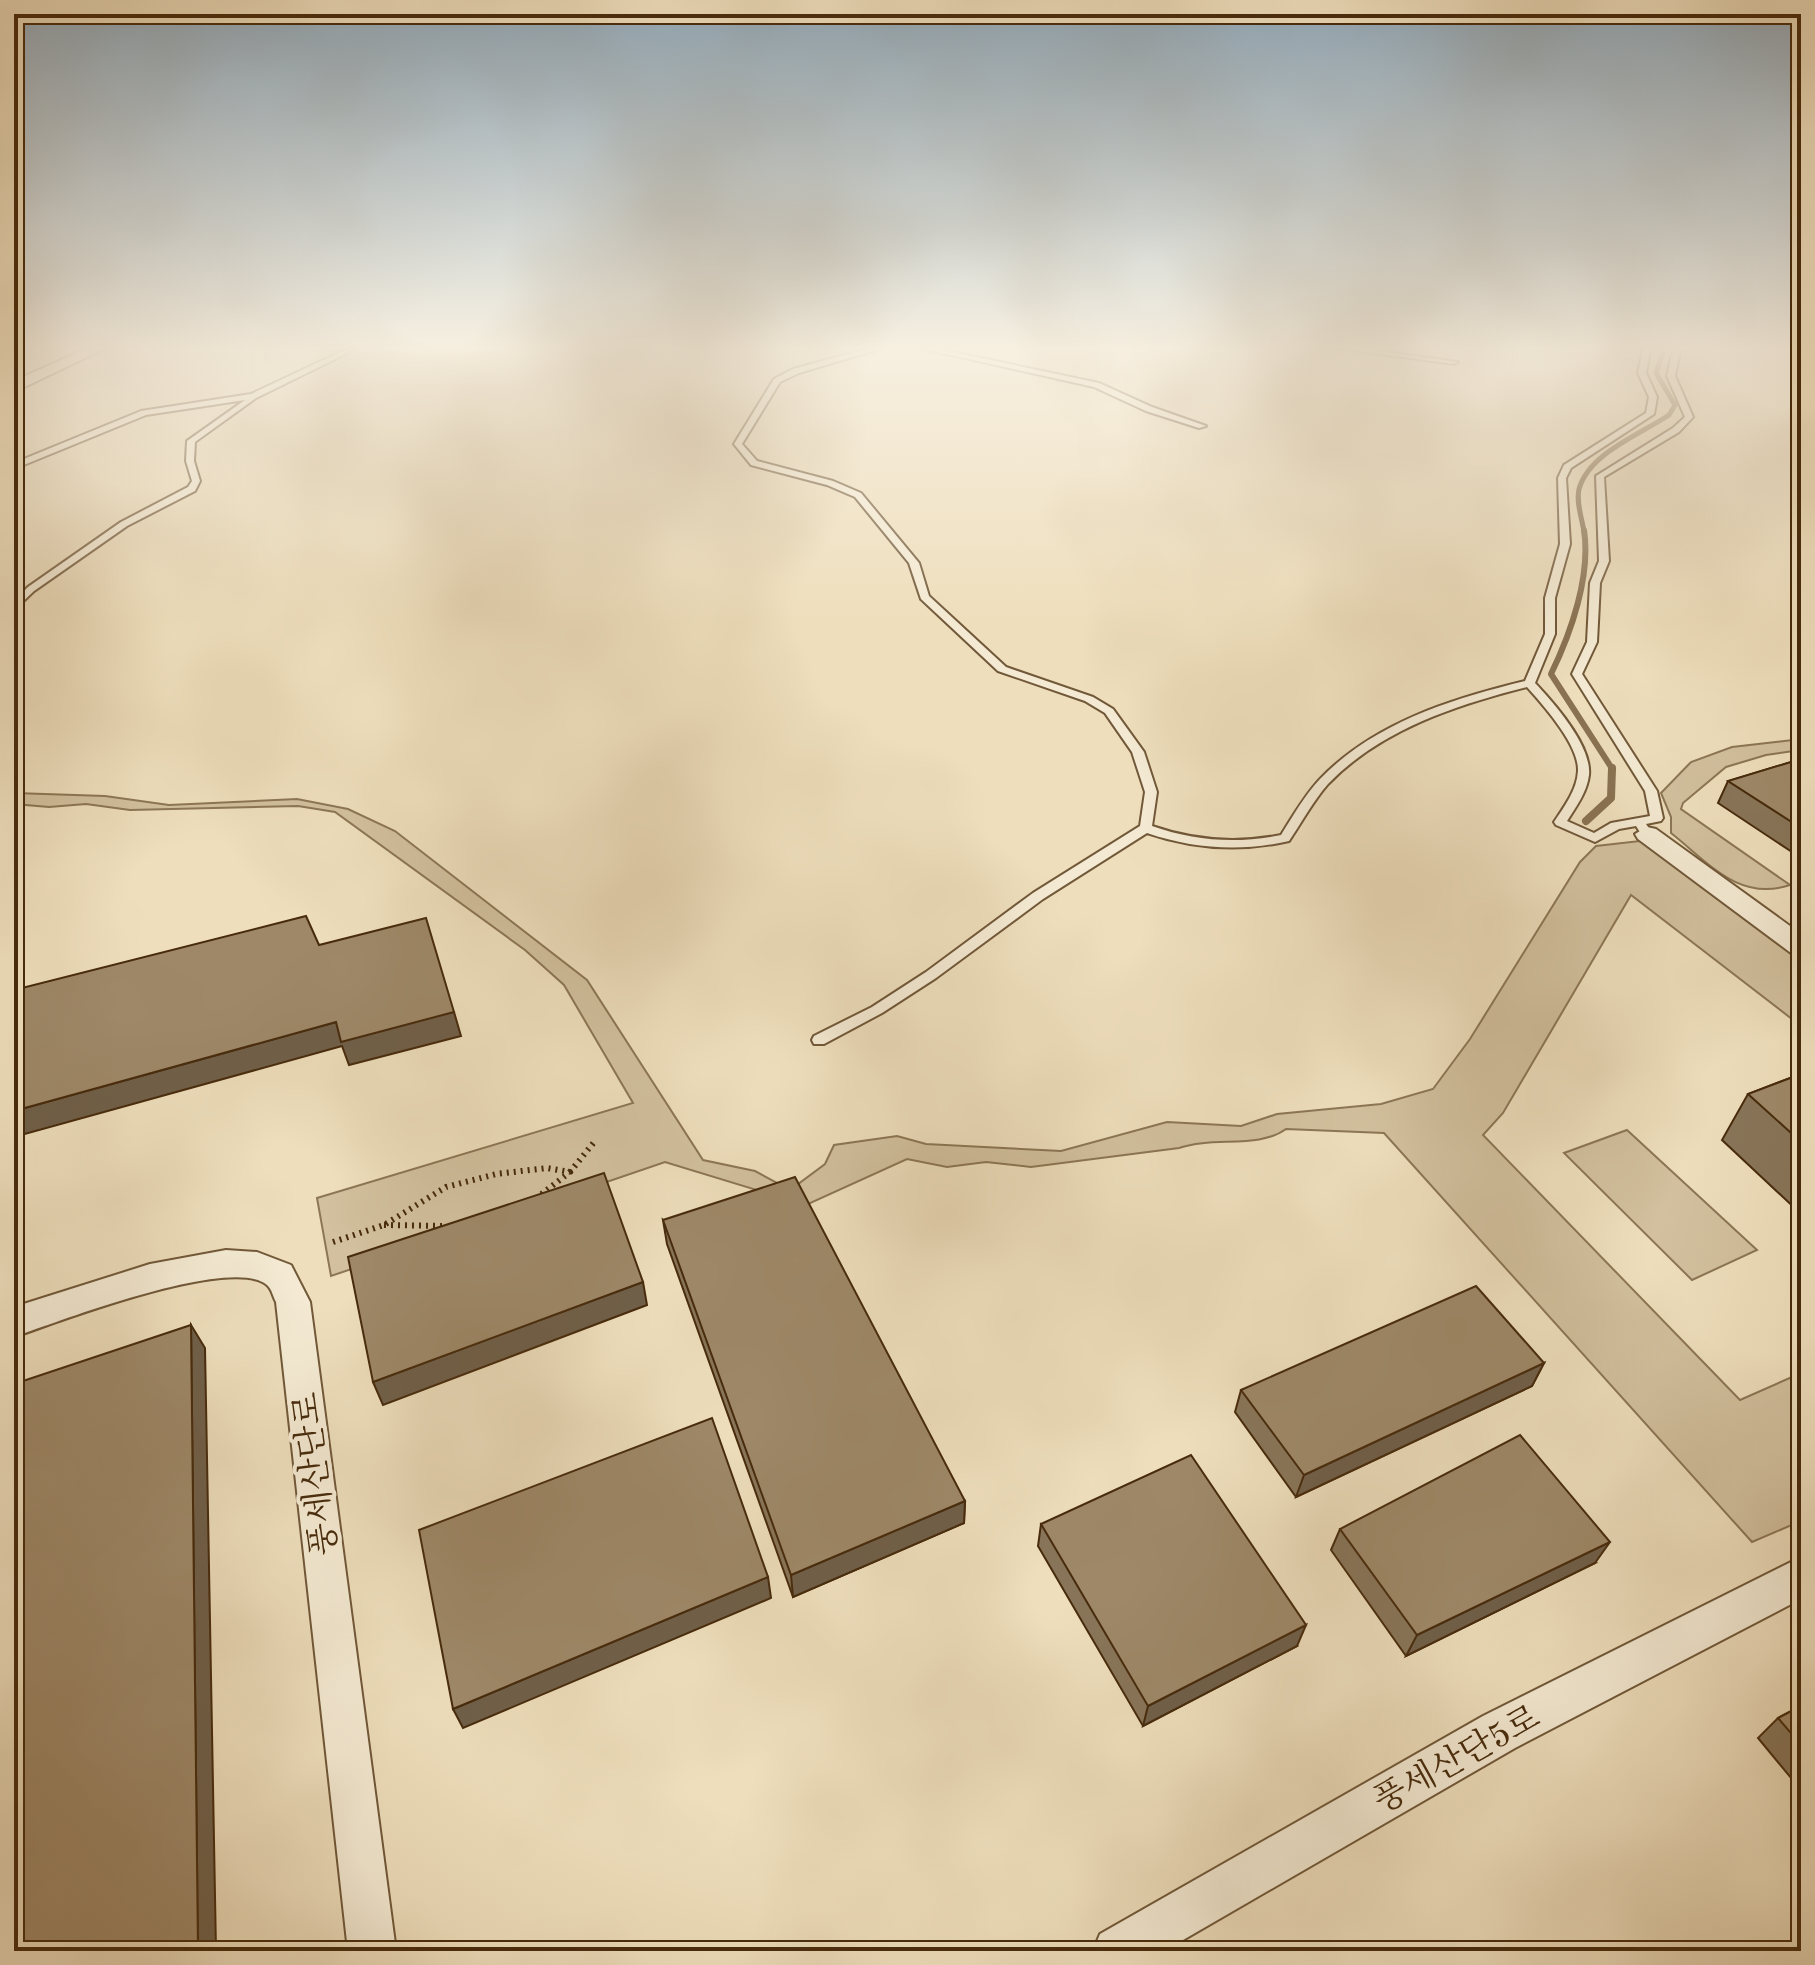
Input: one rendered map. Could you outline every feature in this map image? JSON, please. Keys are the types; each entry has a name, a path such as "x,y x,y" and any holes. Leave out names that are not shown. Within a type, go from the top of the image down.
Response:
{"street":[{"path":"1643,828 1801,947"},
{"name":"풍세산단로","path":"14,1322 173,1272 221,1262 260,1265 281,1276 293,1302 372,1951"},
{"name":"풍세산단5로","path":"1117,1951 1499,1732 1801,1577"}],"lane":[{"path":"14,466 79,438"},
{"path":"14,607 31,589 124,524 192,489 196,481 190,461 191,441 196,438"},
{"path":"741,438 738,444 754,463 830,483 858,495 914,563 924,597 1002,669 1089,699 1109,711 1138,752 1151,792 1146,828 1038,896 917,984 819,1040"},
{"path":"1529,683 1550,634 1550,598 1565,544 1562,478 1567,467 1613,438"},
{"path":"1529,683 1556,716 1583,763 1582,777 1573,802 1560,822 1595,838 1615,826 1643,828 1657,818 1651,791 1577,674 1592,642 1595,583 1604,561 1600,476 1663,438"},
{"path":"1146,828 1179,841 1210,846 1258,845 1285,838 1326,780 1384,737 1412,722 1485,693 1529,683"}],"path":[{"path":"537,1198 570,1172 595,1141"},
{"path":"333,1242 384,1225 446,1187 496,1174 547,1168 570,1172"},
{"path":"384,1225 416,1228 460,1224"}],"shaded area":[{"path":"1801,739 1801,750 1766,755 1726,767 1683,803 1681,809 1790,885 1772,889 1740,884 1712,867 1671,833 1671,817 1661,793 1691,762 1732,747"},
{"path":"14,793 105,796 169,805 297,799 348,809 395,831 587,980 703,1160 755,1171 790,1190 825,1164 834,1145 897,1136 926,1144 1061,1151 1167,1122 1241,1126 1277,1114 1381,1104 1433,1089 1470,1039 1580,862 1596,846 1640,841 1801,959 1801,1026 1631,895 1503,1113 1483,1135 1740,1400 1801,1373 1801,1521 1752,1542 1384,1133 1286,1129 1263,1139 1206,1143 1031,1167 986,1162 947,1167 907,1159 806,1205 665,1162 331,1276 317,1198 633,1103 564,985 525,950 335,812 298,806 130,810 86,804 49,807 14,804"},
{"path":"1627,1130 1757,1250 1692,1280 1564,1153"}],"building":[{"path":"1801,759 1801,828 1728,781"},
{"path":"306,916 319,945 426,918 454,1012 341,1042 336,1022 14,1111 14,990"},
{"path":"1801,1074 1801,1142 1748,1094"},
{"path":"604,1173 643,1282 373,1382 348,1257"},
{"path":"795,1177 965,1501 791,1575 663,1220"},
{"path":"1476,1286 1544,1363 1304,1475 1241,1390"},
{"path":"191,1325 198,1951 14,1951 14,1384"},
{"path":"712,1418 768,1577 453,1709 419,1530"},
{"path":"1520,1435 1610,1542 1417,1635 1340,1529"},
{"path":"1191,1455 1306,1625 1148,1706 1041,1524"},
{"path":"1801,1706 1801,1745 1778,1718"}],"waterway":[{"path":"1584,532 1578,494 1585,476 1604,455 1631,438"},
{"path":"1584,530 1585,566 1578,604 1551,674 1612,768"},
{"path":"1586,821 1611,798 1612,768"}]}
